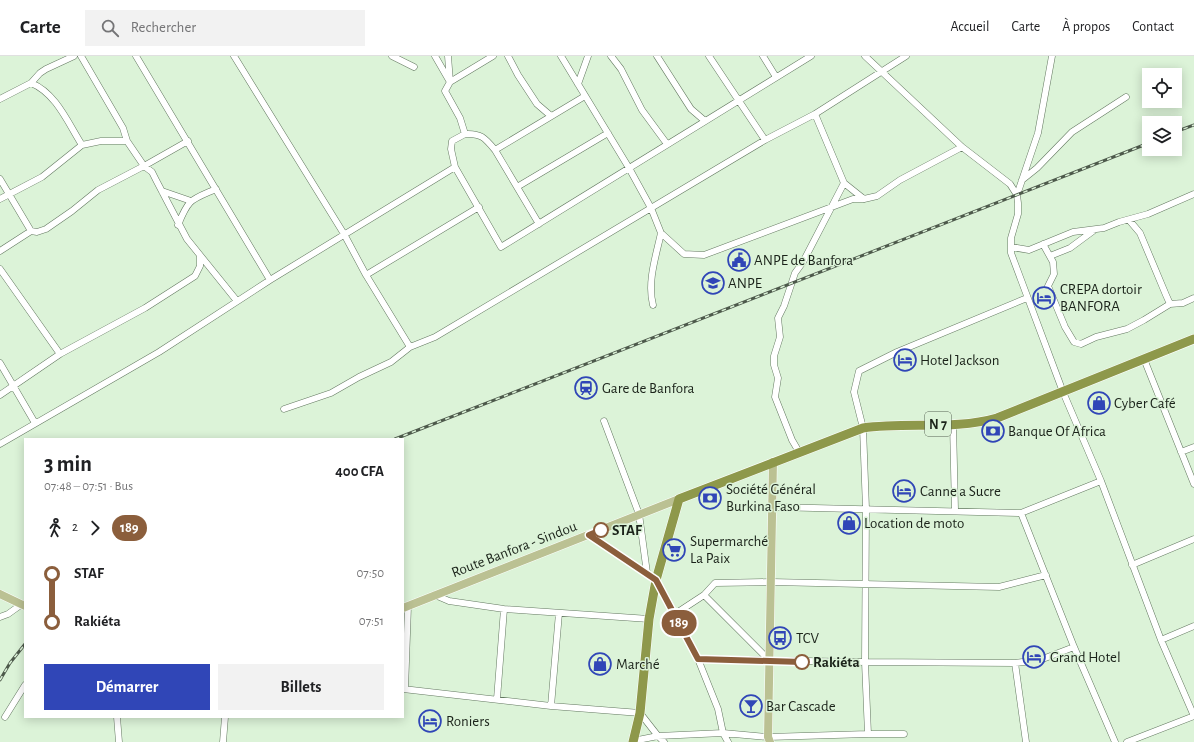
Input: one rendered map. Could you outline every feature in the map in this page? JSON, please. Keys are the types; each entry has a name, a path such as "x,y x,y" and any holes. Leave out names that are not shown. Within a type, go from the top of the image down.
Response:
{"highway":[{"name":"N 7","path":"679,499 863,428 895,424 953,424 988,420 1063,392 1194,339"},
{"path":"633,741 640,713 649,620 656,580 679,499"}],"main road":[{"path":"769,739 773,462"},
{"name":"Route Banfora - Sindou","path":"406,607 679,499"},
{"path":"0,594 24,605"}],"street":[{"path":"0,99 31,83 46,69 74,56"},
{"path":"81,56 123,128 128,141 144,166 152,172 178,225 188,241 237,301"},
{"path":"136,56 270,280"},
{"path":"234,56 344,234 366,275 410,347"},
{"path":"392,56 414,67"},
{"path":"435,56 450,82"},
{"path":"448,56 450,82"},
{"path":"465,134 460,118 445,91 450,82 494,56"},
{"path":"508,56 518,75 537,104 551,116"},
{"path":"561,56 608,133 651,208 661,233 684,254 704,255 853,198 864,199 877,196 900,180 962,147"},
{"path":"578,84 588,56"},
{"path":"611,56 621,70 642,110 667,144"},
{"path":"657,56 691,109 705,121"},
{"path":"710,56 764,140"},
{"path":"763,56 776,77"},
{"path":"539,224 495,150 481,136 475,133 465,134 452,141 451,149 455,167 501,247 539,224 738,100 810,56"},
{"path":"865,56 962,147 1010,184 1017,195"},
{"path":"284,409 331,393 359,377 392,362 410,347 435,337 764,140 815,114 906,56"},
{"path":"1052,56 1038,133 1017,195 1018,214 1011,238 1011,253 1063,392 1101,482 1161,640 1194,716 1127,742"},
{"path":"31,83 40,87 46,92 62,112 82,145"},
{"path":"495,150 585,96"},
{"path":"1022,180 1037,168 1072,132 1126,97"},
{"path":"815,114 844,183 864,199"},
{"path":"517,187 608,133"},
{"path":"0,199 42,177 82,145 101,141 128,141"},
{"path":"0,251 31,231 37,232 46,229 72,211 98,190 188,141"},
{"path":"0,444 159,352 270,280 455,167"},
{"path":"0,179 31,231"},
{"path":"799,452 792,440 775,397 778,378 774,364 774,356 780,337 778,318 784,306 795,273 803,262 844,183"},
{"path":"178,225 186,207 191,201 216,189"},
{"path":"162,191 191,201"},
{"path":"1011,247 1029,250 1073,232 1104,228 1129,220 1161,209 1194,194"},
{"path":"366,275 479,207"},
{"path":"1129,220 1140,233 1170,304"},
{"path":"1050,256 1070,248 1094,230"},
{"path":"653,306 651,285 661,233"},
{"path":"1043,244 1053,262 1054,274 1048,286 1065,327 1074,342 1081,344 1096,337 1127,329 1170,304 1183,303 1194,298"},
{"path":"0,395 60,354 145,308 195,276 200,266 200,256"},
{"path":"0,269 60,354"},
{"path":"868,734 865,662 866,509 863,428 854,392 859,371 897,352 1027,298"},
{"path":"1144,359 1194,484"},
{"path":"0,363 35,423"},
{"path":"604,422 639,514 647,573"},
{"path":"953,424 955,510"},
{"path":"1181,452 1194,447"},
{"path":"772,507 955,510 1021,513 1101,482"},
{"path":"1021,513 1074,647 1115,742"},
{"path":"589,535 656,580 698,659 718,709 723,733 728,742"},
{"path":"1132,565 1194,539"},
{"path":"674,614 704,595 715,583 771,582 999,587 1046,575"},
{"path":"435,595 449,601 504,609 649,620"},
{"path":"704,595 770,661"},
{"path":"0,617 24,605"},
{"path":"406,607 404,689 551,706 640,713 664,742"},
{"path":"497,699 504,609"},
{"path":"551,706 559,613"},
{"path":"1161,640 1194,626"},
{"path":"698,659 1015,663 1040,660 1074,647"},
{"path":"1015,663 1026,742"},
{"path":"5,717 24,687"},
{"path":"117,718 119,742"},
{"path":"223,742 225,718"},
{"path":"633,741 658,736 723,733 769,739 868,734 904,734"}],"railway":[{"path":"1182,129 1194,125"},
{"path":"398,438 1142,146"},
{"path":"0,680 10,663 24,645"}],"bus line":[{"name":"189","path":"601,530 589,535 656,580 698,659 802,662"}],"place":[{"name":"ANPE de Banfora","path":"739,260"},
{"name":"ANPE","path":"713,283"},
{"name":"CREPA dortoir BANFORA","path":"1044,298"},
{"name":"Hotel Jackson","path":"905,360"},
{"name":"Gare de Banfora","path":"586,388"},
{"name":"Cyber Café","path":"1099,403"},
{"name":"Banque Of Africa","path":"993,431"},
{"name":"Canne a Sucre","path":"904,491"},
{"name":"Société Général Burkina Faso","path":"710,498"},
{"name":"Location de moto","path":"849,523"},
{"name":"STAF","path":"601,530"},
{"name":"Supermarché La Paix","path":"674,550"},
{"name":"TCV","path":"780,638"},
{"name":"Grand Hotel","path":"1034,657"},
{"name":"Rakiéta","path":"802,662"},
{"name":"Marché","path":"600,664"},
{"name":"Bar Cascade","path":"751,706"},
{"name":"Roniers","path":"430,721"}]}
